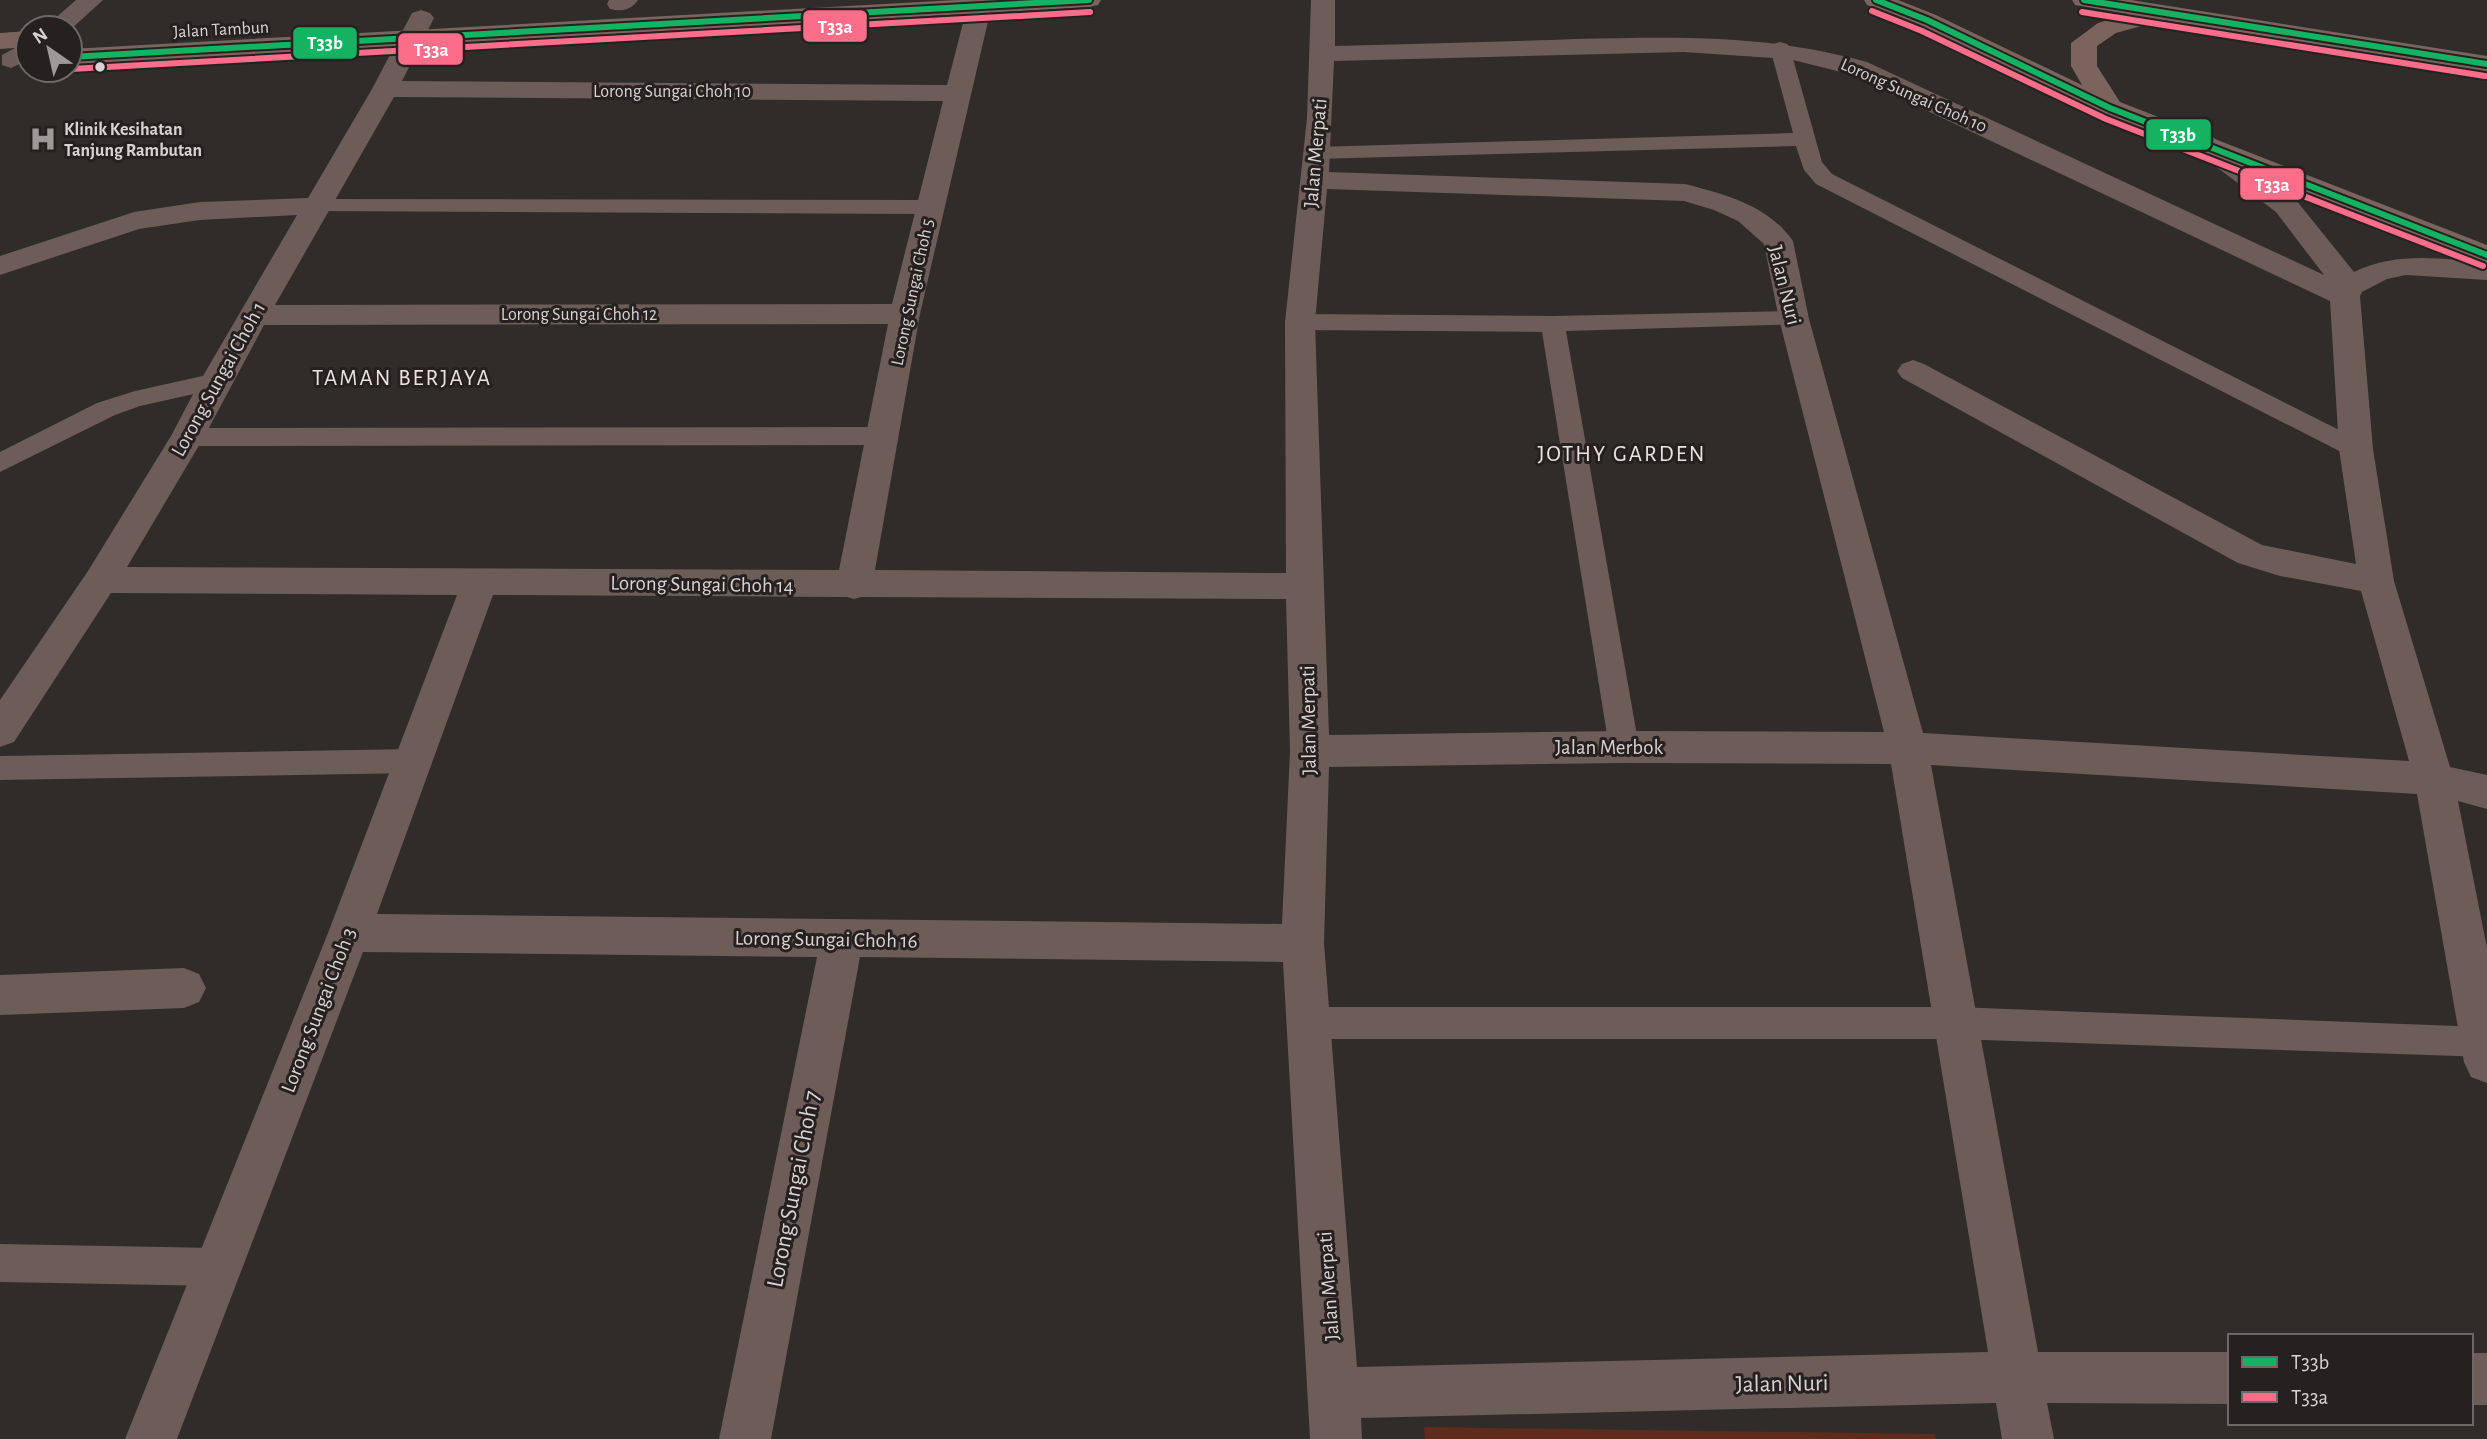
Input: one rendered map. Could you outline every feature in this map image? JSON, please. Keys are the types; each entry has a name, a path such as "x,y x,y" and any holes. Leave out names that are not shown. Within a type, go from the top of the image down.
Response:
{"main road":[{"name":"Jalan Tambun","path":"84,56 416,27 623,2 706,0"},
{"name":"Jalan Tambun","path":"84,37 416,27 1089,0"},
{"path":"1877,0 1927,20 2110,108 2487,255"},
{"path":"2084,0 2487,64"},
{"path":"2110,108 2084,66 2084,43 2107,28 2164,13"}],"street":[{"path":"74,14 91,0"},
{"name":"Jalan Merpati","path":"1323,0 1315,167 1300,322 1304,586 1310,751 1303,943 1336,1416"},
{"name":"Lorong Sungai Choh 5","path":"854,586 905,313 981,3"},
{"name":"Lorong Sungai Choh 1","path":"0,731 101,580 187,437 315,206 385,89 416,27"},
{"name":"Lorong Sungai Choh 10","path":"1322,54 1668,44 1780,48 1822,56 1858,68 2347,291"},
{"name":"Lorong Sungai Choh 10","path":"385,89 960,93"},
{"path":"2200,141 2286,206 2347,291 2356,449 2376,581 2434,779 2485,1053"},
{"name":"Jalan Nuri","path":"1315,167 1685,193 1724,204 1748,215 1778,240 1794,319 1908,748 2028,1439"},
{"path":"0,266 134,221 200,211 315,206"},
{"path":"2347,291 2379,271 2406,266 2487,271"},
{"name":"Lorong Sungai Choh 12","path":"254,315 905,313"},
{"path":"1913,371 2250,554 2280,563 2376,581"},
{"name":"Lorong Sungai Choh 14","path":"101,580 481,580 854,586 1304,586"},
{"name":"Lorong Sungai Choh 3","path":"151,1439 349,933 481,580"},
{"name":"Jalan Merbok","path":"1310,751 1624,747 1908,748 2434,779 2487,792"},
{"name":"Lorong Sungai Choh 16","path":"349,933 1303,943"},
{"name":"Lorong Sungai Choh 7","path":"745,1439 842,939"},
{"path":"0,995 184,988"},
{"name":"Jalan Nuri","path":"1336,1416 2018,1377 2228,1378"}],"lane":[{"path":"1780,48 1815,170 1824,179 2356,449"},
{"path":"1315,167 1805,139"},
{"path":"315,206 931,207"},
{"path":"1300,322 1553,324 1794,319"},
{"path":"1553,324 1624,747"},
{"path":"0,463 106,410 135,399 216,381"},
{"path":"187,437 883,436"},
{"path":"0,768 412,761"},
{"path":"1309,1023 1955,1023 2485,1053"},
{"path":"0,1263 217,1267"}],"shaded area":[{"path":"1424,1427 1935,1434 1936,1439 1425,1439"}],"transit line":[{"name":"T33b","path":"84,56 1089,0"},
{"name":"T33b","path":"1876,0 1927,20 2110,108 2487,255"},
{"name":"T33b","path":"2084,0 2487,64"},
{"name":"T33a","path":"1872,11 1922,31 2106,119 2483,266"},
{"name":"T33a","path":"84,68 1090,12"},
{"name":"T33a","path":"2082,12 2485,76"}],"place":[{"name":"Klinik Kesihatan Tanjung Rambutan","path":"43,139"}],"district":[{"name":"TAMAN BERJAYA","path":"402,377"},
{"name":"JOTHY GARDEN","path":"1622,453"}]}
